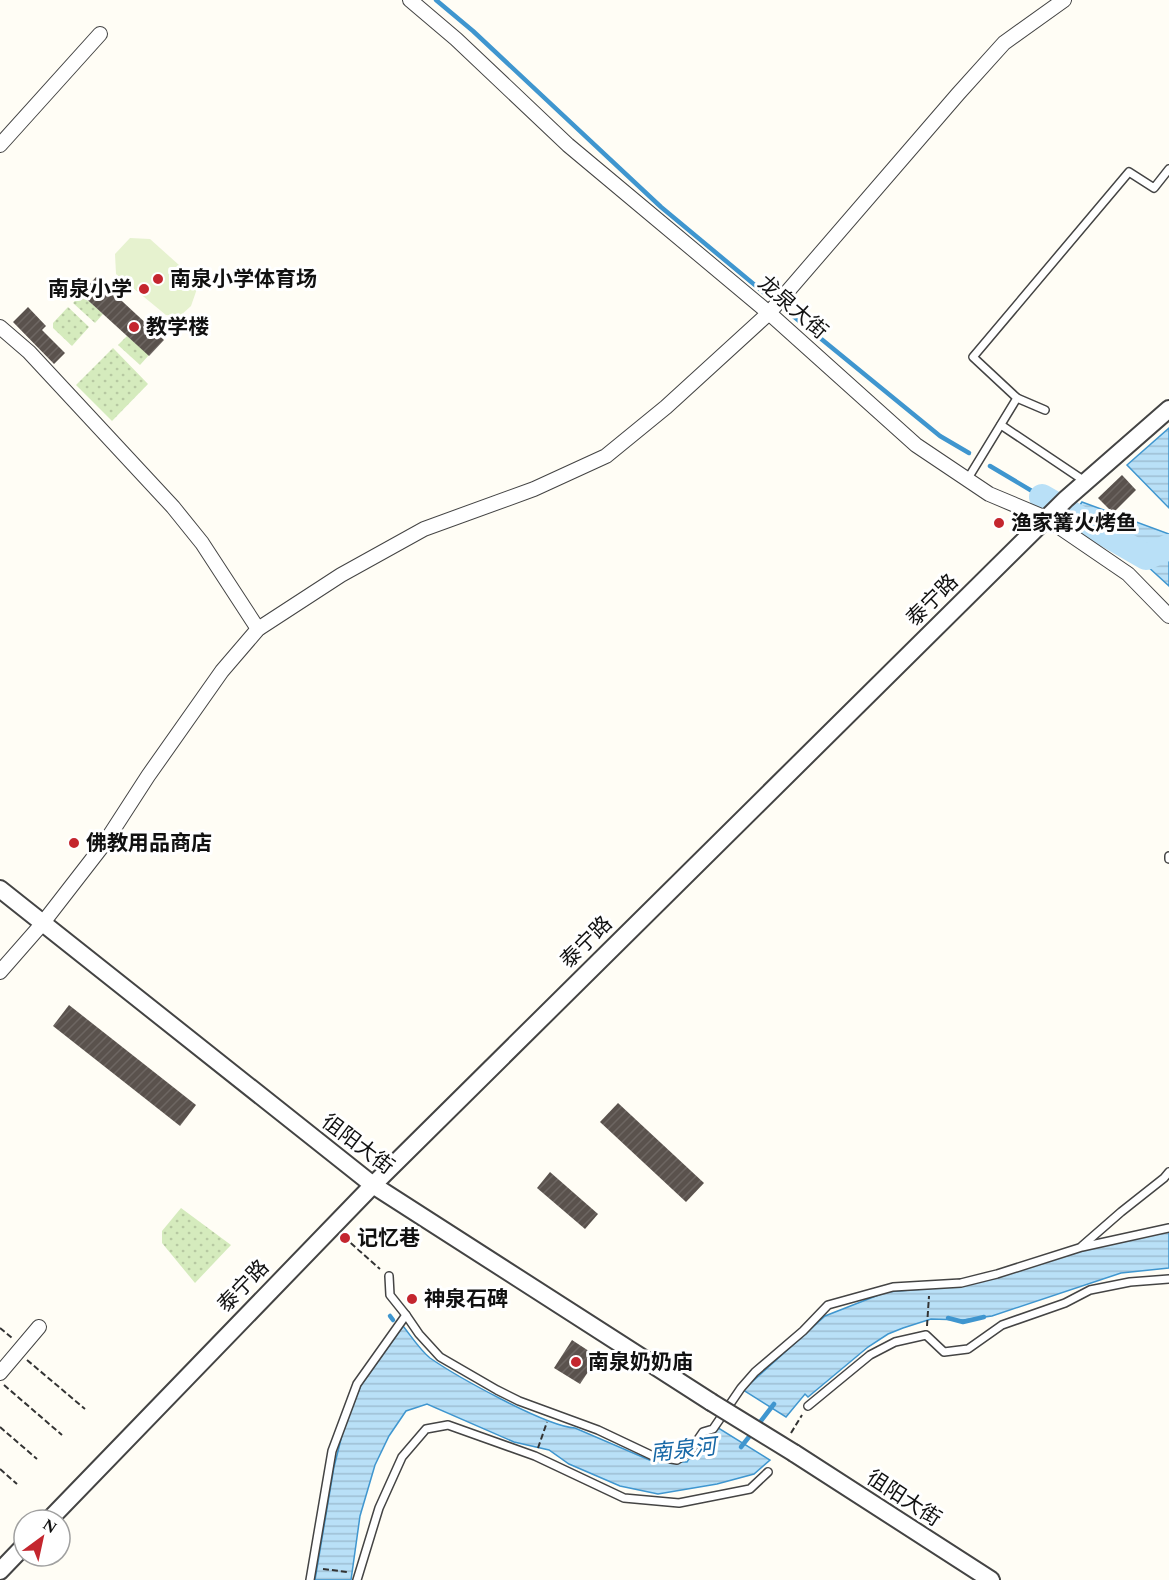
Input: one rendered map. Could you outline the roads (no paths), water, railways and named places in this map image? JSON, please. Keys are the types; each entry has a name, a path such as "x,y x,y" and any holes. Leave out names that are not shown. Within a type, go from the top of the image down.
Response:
{"street":[{"name":"龙泉大街","path":"410,0 456,39 568,145 769,313 916,445 989,494 1046,518 1128,574 1169,616"},
{"path":"0,972 42,924 104,844 148,776 222,671 258,629 341,575 424,529 534,489 606,456 666,407 769,313 1004,43 1064,0"},
{"path":"0,145 100,34"},
{"path":"0,327 29,352 172,507 202,543 258,629"},
{"name":"泰宁路","path":"61,1508 373,1185 1046,518 1169,409"},
{"name":"徂阳大街","path":"0,889 373,1185 991,1580"},
{"path":"0,1373 39,1327"},
{"path":"0,1571 12,1558"}],"lane":[{"path":"1045,410 1017,398 973,357 1129,172 1154,188 1169,168"},
{"path":"967,480 1017,398"},
{"path":"1001,425 1086,482"},
{"path":"1082,1247 1169,1172"},
{"path":"389,1276 390,1295 419,1334 440,1357 519,1401 598,1430 653,1456 677,1460 690,1451 703,1432 713,1429 741,1388 756,1372 803,1331 828,1305 893,1287 961,1283 998,1274 1082,1247 1169,1228"},
{"path":"808,1406 870,1355 895,1342 926,1335 944,1353 968,1349 1002,1325 1065,1303 1090,1290 1130,1282 1169,1279"},
{"path":"310,1580 332,1451 357,1384 406,1316"},
{"path":"358,1577 379,1508 402,1457 426,1429 448,1425 535,1456 624,1497 679,1503 750,1489 768,1472"}],"water":[{"path":"1169,428 1169,508 1127,465"},
{"path":"1082,502 1169,534 1169,586 1134,554 1092,528 1075,512"},
{"path":"1169,1231 1169,1268 1121,1273 992,1316 963,1320 931,1319 903,1328 888,1334 868,1347 808,1397 805,1394 786,1417 743,1390 825,1316 886,1292 960,1286 1084,1249"},
{"path":"403,1326 430,1358 479,1388 543,1419 575,1428 654,1462 687,1462 712,1424 770,1460 754,1474 717,1484 658,1494 620,1486 569,1464 549,1450 514,1442 427,1404 406,1411 389,1436 375,1465 360,1516 351,1580 315,1580 334,1467 343,1431 361,1385"}],"waterway":[{"path":"436,0 473,31 661,207 768,296"},
{"path":"787,311 940,436 969,453"},
{"path":"990,466 1042,497"},
{"path":"1042,497 1146,557 1169,547"},
{"path":"390,1316 393,1320"},
{"name":"南泉河","path":"948,1318 963,1322 984,1317"},
{"name":"南泉河","path":"757,1426 774,1404"},
{"name":"南泉河","path":"741,1447 752,1433"}],"place":[{"name":"南泉小学体育场","path":"158,279"},
{"name":"南泉小学","path":"144,289"},
{"name":"教学楼","path":"134,327"},
{"name":"渔家篝火烤鱼","path":"999,523"},
{"name":"佛教用品商店","path":"74,843"},
{"name":"记忆巷","path":"345,1238"},
{"name":"神泉石碑","path":"412,1299"},
{"name":"南泉奶奶庙","path":"576,1362"}]}
